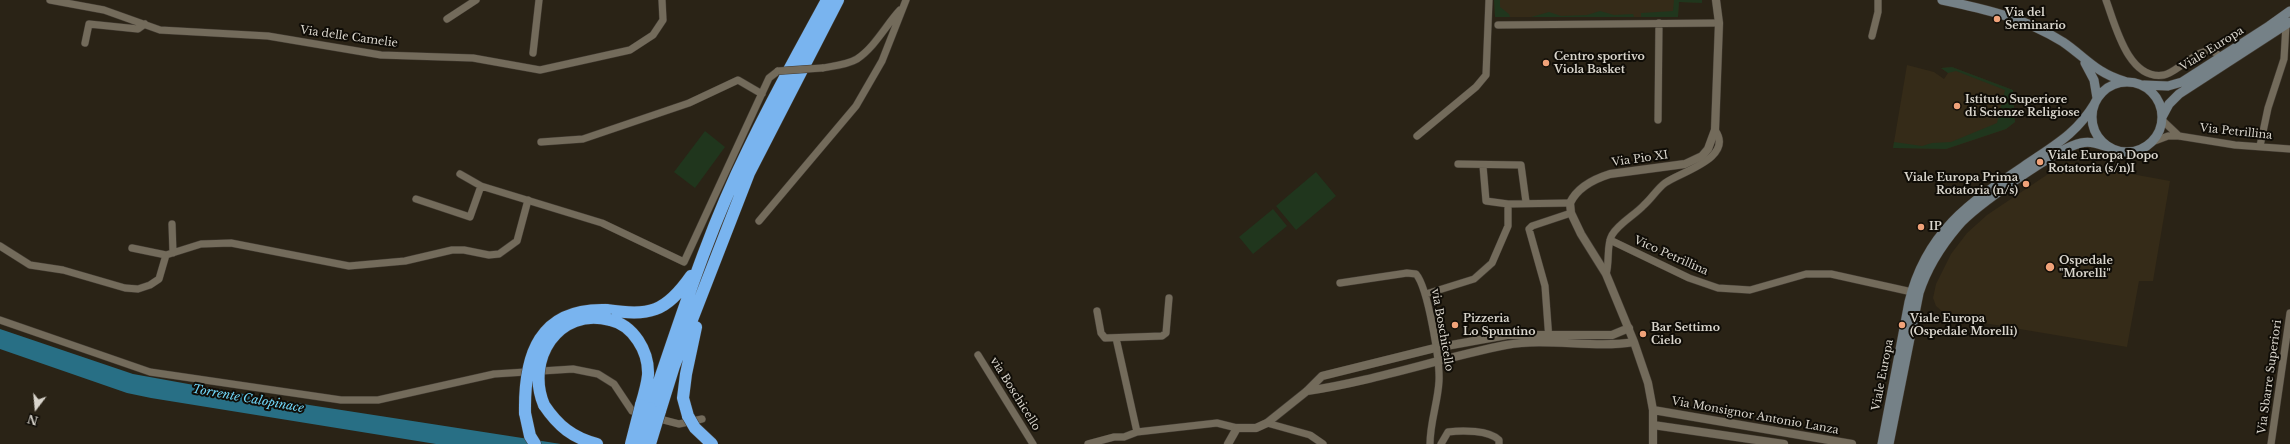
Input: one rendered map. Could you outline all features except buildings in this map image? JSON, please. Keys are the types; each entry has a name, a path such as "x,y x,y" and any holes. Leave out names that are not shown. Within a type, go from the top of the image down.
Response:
{"highway":[{"path":"631,444 674,366 705,266 747,151 827,0"},
{"path":"597,444 585,441 566,432 554,420 544,405 539,393 539,362 553,336 560,329 572,322 586,318 632,313 662,307 682,290 705,266 749,173 838,0"},
{"path":"705,266 707,294 693,336 686,374 684,398 688,416 695,428 712,444"},
{"path":"533,440 525,413 525,394 530,361 536,345 544,332 561,318 579,311 608,315 632,331 646,357 650,408 650,444"},
{"path":"639,444 650,408"}],"main road":[{"path":"1942,0 1994,11 2032,26 2063,43 2102,74 2125,82 2140,84 2156,97 2162,118 2159,132 2152,142 2143,148 2131,152 2119,151 2108,147 2095,132 2092,123 2096,101 2094,80 2082,59"},
{"name":"Viale Europa","path":"2140,84 2159,87 2176,85 2290,11"},
{"name":"Viale Europa","path":"2162,118 2169,104 2179,94 2288,23"},
{"path":"2096,101 2105,90 2114,84 2125,82"},
{"name":"Viale Europa","path":"1882,444 1912,292 1928,255 1944,231 1961,212 1982,195 2073,132 2096,101"},
{"name":"Viale Europa","path":"1890,444 1919,294 1928,271 1942,247 1958,226 1976,209 2062,151 2082,143 2094,143 2108,147"}],"street":[{"name":"Via delle Camelie","path":"50,0 104,10 160,30 268,36 381,55 473,58 540,70 630,50 653,35 663,20 662,0"},
{"path":"447,19 476,0"},
{"path":"533,53 539,0"},
{"path":"1417,136 1476,87 1486,75 1489,0"},
{"path":"1872,36 1878,12 1878,0"},
{"path":"2106,0 2122,43 2138,68 2154,74 2164,75 2203,51 2213,51 2221,57"},
{"name":"Via Pio XI","path":"1570,203 1579,190 1598,178 1610,174 1686,164 1702,156 1708,149 1714,130 1719,23 1715,1"},
{"path":"460,174 481,186 602,223 684,262 769,78 778,71 822,68 840,65 857,59 873,44 905,2"},
{"path":"759,221 856,106 882,61 905,2"},
{"path":"1658,120 1659,23"},
{"path":"1498,25 1719,23"},
{"path":"2260,146 2268,108 2287,59 2288,23"},
{"path":"85,43 89,24 138,29 145,24"},
{"path":"541,142 583,139 664,113 738,80 762,94"},
{"path":"2162,118 2179,136"},
{"path":"1606,274 1610,240 1613,234 1644,205 1663,184 1708,161 1719,142 1719,136 1714,130"},
{"name":"Via Petrillina","path":"2152,142 2168,136 2179,136 2290,150"},
{"path":"1458,164 1483,166 1521,166 1526,202"},
{"path":"1483,166 1486,200 1508,204 1526,202 1570,203 1572,213 1581,234 1606,274 1634,342 1648,383 1653,410 1653,444"},
{"path":"416,199 470,217 481,186"},
{"path":"132,248 169,254 201,244 231,243 349,266 405,261 452,250 464,250 489,255 500,254 517,241 528,200"},
{"path":"1426,294 1474,279 1492,263 1508,226 1508,204"},
{"path":"1549,343 1545,286 1529,229 1532,226 1572,213"},
{"path":"0,246 30,264 64,270 124,288 138,289 150,285 159,279 169,254 172,224"},
{"name":"Vico Petrillina","path":"1610,240 1689,278 1718,288 1750,290 1806,274 1831,274 1912,292"},
{"name":"via Boschicello","path":"1340,283 1412,273 1416,274 1421,280 1426,294 1439,382 1430,426 1430,444"},
{"path":"1097,311 1101,333 1106,338 1162,336 1166,333 1169,298"},
{"name":"Via Sbarre Superiori","path":"2271,444 2288,346 2290,313"},
{"path":"0,320 150,372 342,400 378,400 494,374 572,369 598,374 614,384 632,411 679,424 702,419"},
{"path":"1088,444 1114,437 1124,437 1136,432 1217,423 1237,428 1256,428 1267,423 1307,391 1322,376 1435,348 1507,335 1612,335 1629,328"},
{"path":"1116,338 1136,432"},
{"path":"1307,391 1508,345 1549,343 1615,345 1634,342"},
{"name":"via Boschicello","path":"978,355 1033,444"},
{"name":"Via Monsignor Antonio Lanza","path":"1653,410 1852,444"},
{"path":"1267,423 1310,435 1323,444"},
{"name":"Via Monsignor Antonio Lanza","path":"1653,425 1784,444"},
{"path":"1228,444 1237,428"},
{"path":"1441,444 1448,432 1457,431 1494,435 1499,440 1499,444"}],"shaded area":[{"path":"1494,0 1702,0 1702,3 1679,2 1678,17 1495,17"},
{"name":"Istituto Superiore di Scienze Religiose","path":"1907,65 1934,72 1944,79 1948,73 1941,68 1952,67 2013,90 2015,122 2006,129 1946,149 1893,148"},
{"name":"Ospedale \"Morelli\"","path":"2066,162 2170,181 2153,281 2139,281 2127,347 1954,318 1946,315 1936,306 1933,298 1936,284 1951,254 1967,233 1987,215"}],"green space":[{"path":"1494,0 1500,0 1500,7 1509,14 1510,17 1495,17"},
{"path":"1674,0 1702,0 1702,3 1679,2 1678,17 1641,17 1641,13 1673,11"},
{"path":"1600,11 1614,15 1633,14 1634,17 1531,17 1549,12 1561,16 1587,15"},
{"path":"1952,67 2013,90 2015,122 2006,129 1946,149 1893,148 1894,142 1922,146 1932,143 1951,142 1997,123 2005,90 1956,71 1948,73 1941,68"},
{"path":"705,131 725,147 695,188 674,172"},
{"path":"1316,172 1336,196 1296,230 1276,206"},
{"path":"1273,209 1287,226 1253,254 1239,237"}],"water":[{"name":"Torrente Calopinace","path":"0,329 133,374 277,400 561,444 436,444 151,398 127,393 0,349"}],"place":[{"name":"Via del Seminario","path":"1997,19"},
{"name":"Centro sportivo Viola Basket","path":"1546,63"},
{"name":"Istituto Superiore di Scienze Religiose","path":"1957,106"},
{"name":"Viale Europa Dopo Rotatoria (s/n)I","path":"2040,162"},
{"name":"Viale Europa Prima Rotatoria (n/s)","path":"2026,184"},
{"name":"IP","path":"1921,227"},
{"name":"Ospedale \"Morelli\"","path":"2050,267"},
{"name":"Pizzeria Lo Spuntino","path":"1455,325"},
{"name":"Viale Europa (Ospedale Morelli)","path":"1902,325"},
{"name":"Bar Settimo Cielo","path":"1643,334"}]}
